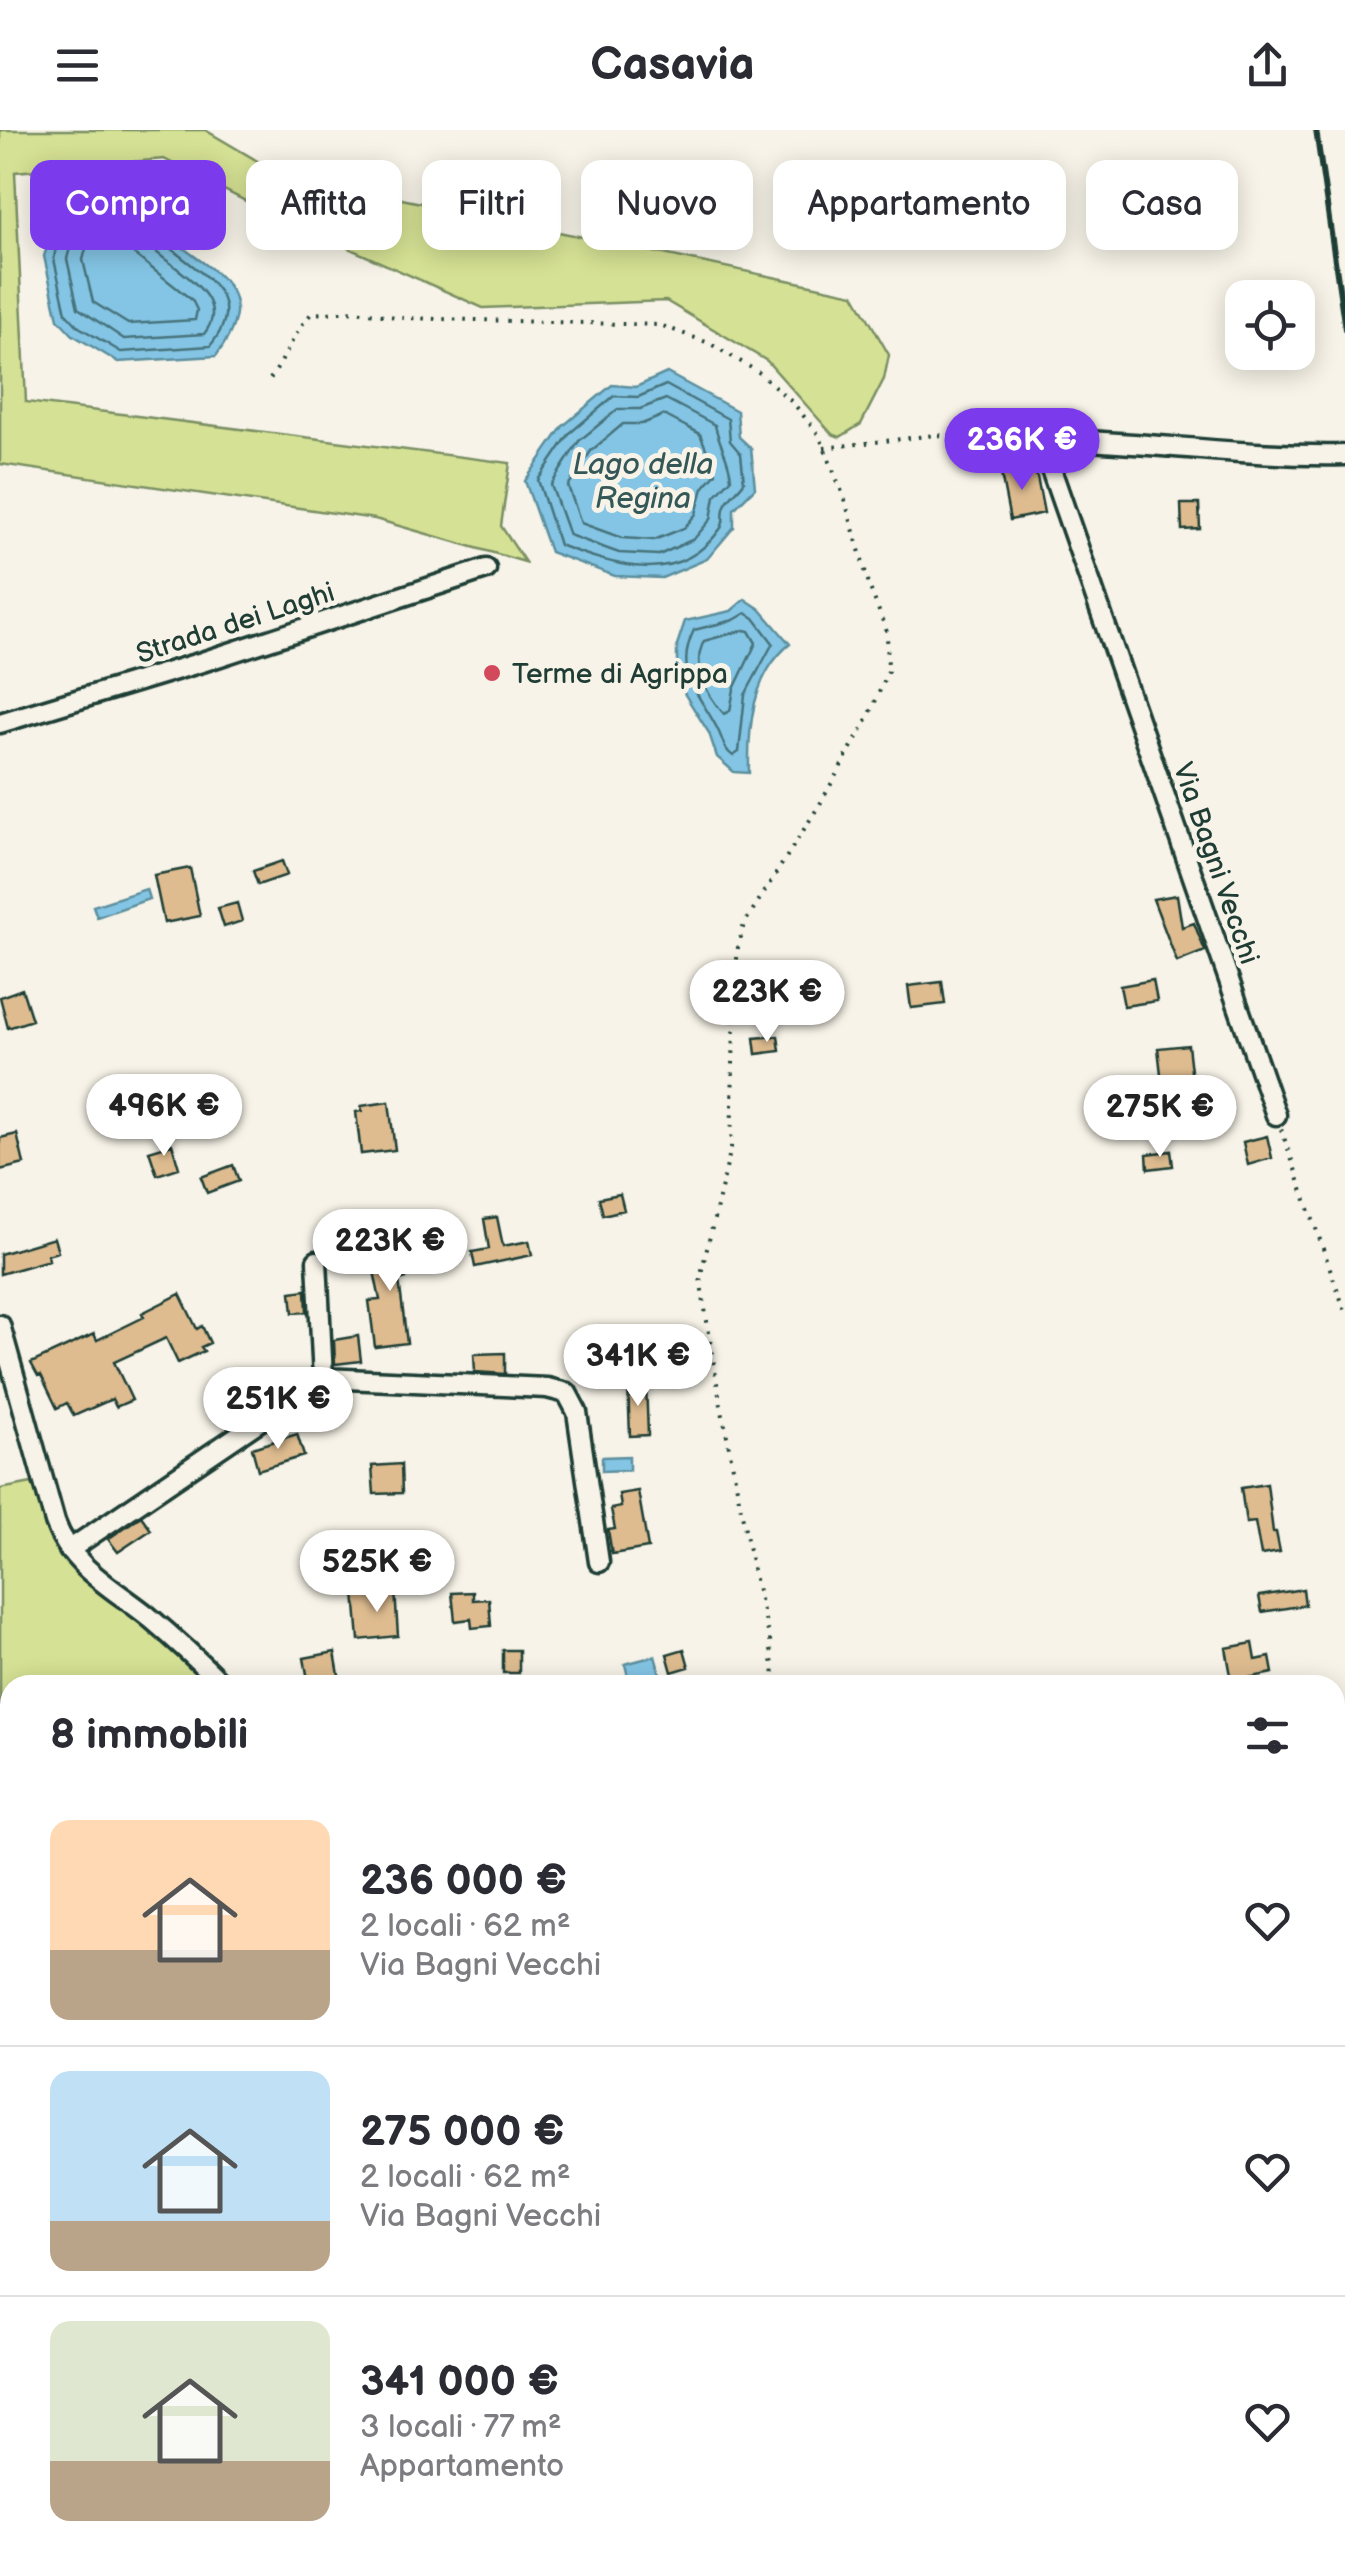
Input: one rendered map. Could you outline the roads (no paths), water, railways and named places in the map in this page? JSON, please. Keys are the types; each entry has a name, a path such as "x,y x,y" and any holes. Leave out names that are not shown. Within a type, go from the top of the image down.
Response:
{"street":[{"name":"Via Bagni Vecchi","path":"1276,1115 1050,470 1047,450 1062,440 1156,443 1267,455 1345,455"},
{"name":"Strada dei Laghi","path":"0,723 486,569"},
{"path":"317,1261 323,1378"},
{"path":"0,1325 56,1522 68,1550 82,1566 172,1636 213,1675"},
{"path":"68,1550 323,1378 547,1388 566,1394 577,1412 598,1562"}],"water":[{"path":"46,250 187,250 229,287 236,305 233,327 216,356 118,362 73,335 58,319 44,256"},
{"name":"Lago della Regina","path":"667,373 737,411 739,437 751,448 755,488 734,509 734,527 707,559 662,578 615,576 550,552 525,481 563,426 612,385 636,387"},
{"path":"745,599 760,609 790,644 767,671 760,686 752,720 749,773 734,772 717,757 709,733 677,682 677,645 685,621 731,611"},
{"path":"146,889 149,899 97,917 93,906"},
{"path":"629,1456 629,1470 602,1471 602,1457"},
{"path":"655,1656 660,1674 628,1675 625,1664"}],"railway":[{"path":"1316,130 1345,329"}],"place":[{"name":"Terme di Agrippa","path":"492,673"}]}
